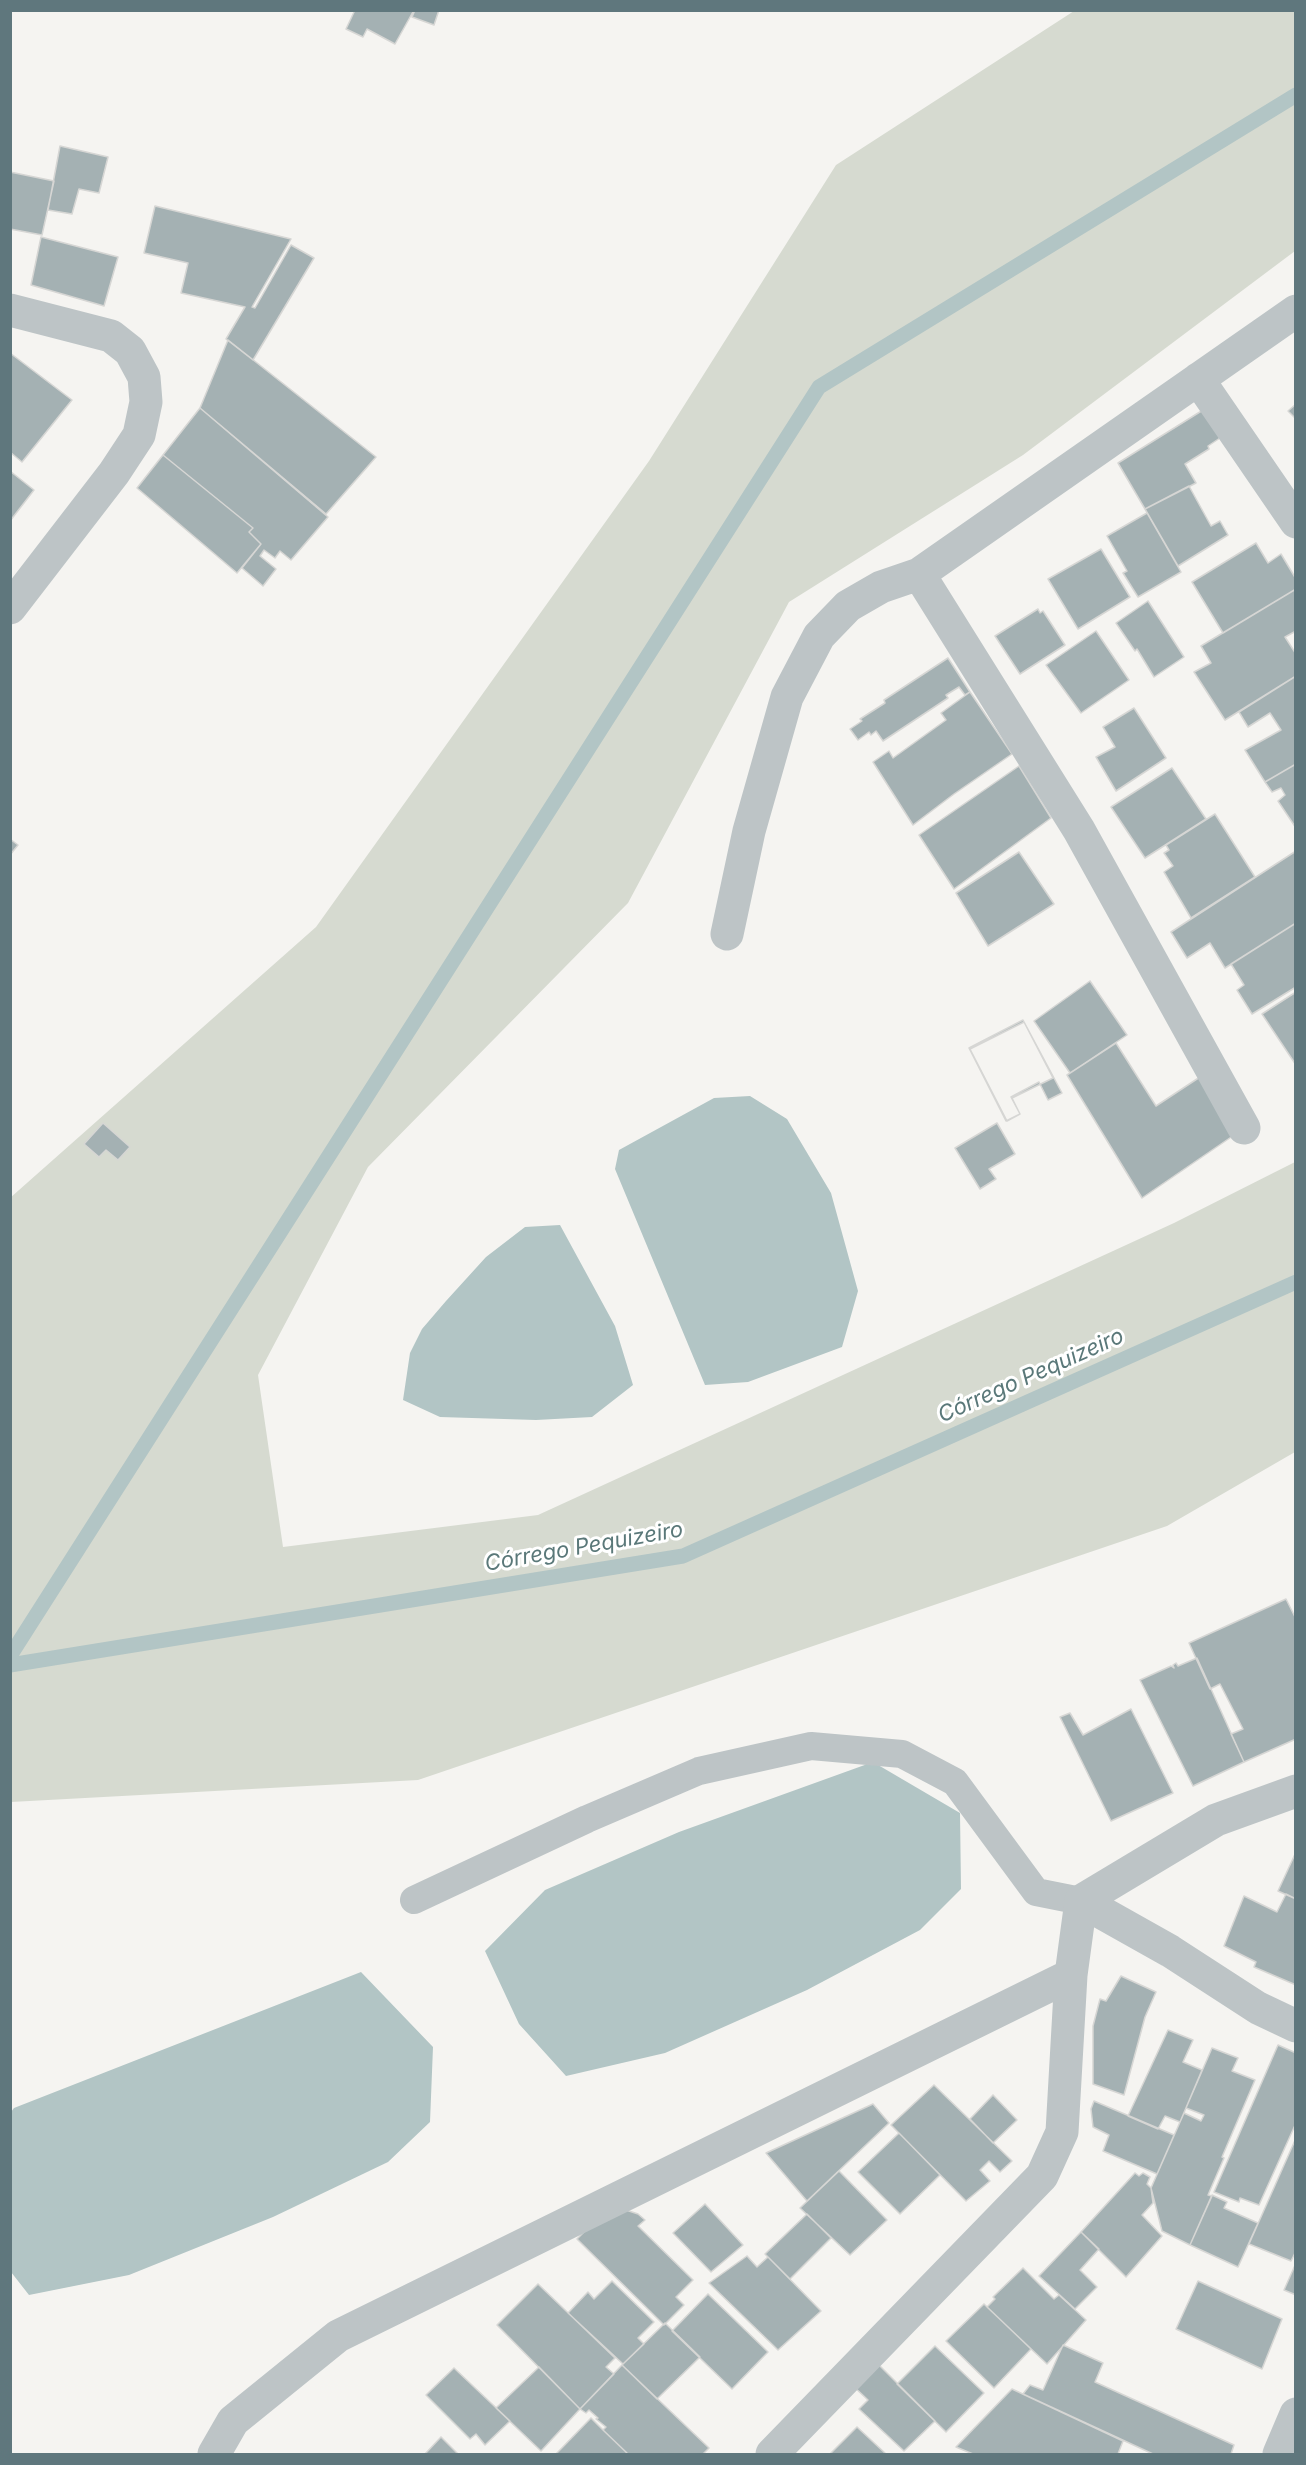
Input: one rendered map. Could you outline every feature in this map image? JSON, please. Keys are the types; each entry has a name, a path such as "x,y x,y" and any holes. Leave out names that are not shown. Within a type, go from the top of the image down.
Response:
{"street":[{"path":"10,310 111,336 130,351 144,377 146,402 139,435 114,473 10,608"},
{"path":"727,934 749,831 787,697 819,636 848,606 881,587 920,574 1296,311"},
{"path":"1198,379 1296,522"},
{"path":"920,574 1079,830 1244,1128"},
{"path":"1082,1901 1216,1820 1296,1791"},
{"path":"771,2454 1042,2176 1062,2132 1071,1975 1082,1901"},
{"path":"1082,1901 1170,1951 1258,2008 1296,2026"},
{"path":"214,2454 233,2421 338,2336 1071,1975"},
{"path":"1279,2454 1296,2414"}],"lane":[{"path":"414,1900 587,1819 699,1771 811,1746 902,1754 955,1782 1036,1892 1082,1901"}],"shaded area":[{"path":"1074,11 1295,11 1295,251 1023,455 789,602 628,903 368,1167 258,1375 283,1547 538,1515 1174,1223 1295,1162 1295,1452 1167,1526 418,1780 11,1802 10,1198 316,927 649,461 836,165"},
{"path":"750,1096 787,1119 831,1193 858,1291 842,1347 748,1382 705,1385 615,1169 619,1150 714,1098"},
{"path":"560,1225 615,1326 633,1385 592,1417 536,1420 440,1417 403,1400 410,1353 422,1329 446,1301 486,1257 525,1227"},
{"path":"873,1762 960,1813 961,1889 920,1930 807,1990 665,2053 566,2076 519,2024 485,1951 545,1890 679,1832"},
{"path":"361,1972 433,2047 430,2122 388,2162 273,2217 129,2275 29,2295 11,2272 11,2112 14,2108"}],"building":[{"path":"355,10 414,10 395,44 367,29 363,37 346,29"},
{"path":"415,10 439,10 434,25 412,17"},
{"path":"60,146 108,157 99,193 79,189 72,214 48,210"},
{"path":"10,172 54,181 42,235 10,229"},
{"path":"155,206 291,239 252,307 255,308 291,245 314,258 253,360 226,339 245,307 181,293 188,263 144,253"},
{"path":"41,237 118,257 104,306 31,285"},
{"path":"228,340 376,457 326,514 200,408"},
{"path":"10,353 72,400 22,462 10,452"},
{"path":"1296,404 1296,419 1288,411"},
{"path":"200,408 328,517 291,560 280,551 275,558 264,550 260,556 276,569 263,586 242,568 261,544 249,532 253,528 163,455"},
{"path":"1203,410 1220,438 1208,446 1209,449 1185,464 1196,483 1145,509 1118,463"},
{"path":"163,455 253,528 249,532 261,544 237,573 137,488"},
{"path":"10,471 34,490 10,521"},
{"path":"1189,486 1211,526 1220,521 1228,535 1178,566 1145,509"},
{"path":"1147,513 1181,572 1138,597 1123,573 1127,571 1107,536"},
{"path":"1256,543 1268,563 1281,554 1296,579 1296,589 1223,633 1192,582"},
{"path":"1101,549 1130,597 1078,629 1048,579"},
{"path":"1296,589 1296,631 1285,637 1296,654 1296,676 1225,720 1194,672 1211,663 1201,646"},
{"path":"1148,601 1184,657 1154,677 1137,649 1135,651 1116,623"},
{"path":"1038,609 1040,613 1043,611 1065,645 1020,674 995,636"},
{"path":"1096,631 1129,680 1081,713 1046,665"},
{"path":"948,658 970,692 965,695 959,687 946,695 948,698 883,741 876,731 871,735 869,732 858,740 850,729 862,721 860,719 885,703 884,700"},
{"path":"1296,676 1296,764 1265,782 1245,750 1281,730 1270,713 1248,727 1239,712"},
{"path":"970,692 1012,754 913,825 873,762 889,751 893,758 946,720 941,713"},
{"path":"1134,708 1166,758 1116,791 1096,757 1115,747 1103,727"},
{"path":"1296,764 1296,828 1278,801 1285,795 1281,788 1272,792 1265,782"},
{"path":"1019,766 1051,818 954,889 919,835"},
{"path":"1172,768 1206,819 1145,858 1111,807"},
{"path":"1215,814 1255,877 1191,918 1164,872 1173,866 1164,853 1169,850 1166,845"},
{"path":"10,839 18,845 10,855"},
{"path":"1296,851 1296,923 1225,968 1210,943 1187,958 1171,932"},
{"path":"1019,852 1054,904 988,946 956,893"},
{"path":"1296,923 1296,987 1252,1014 1237,990 1244,985 1231,964"},
{"path":"1090,981 1127,1035 1070,1073 1034,1021"},
{"path":"1296,992 1296,1065 1262,1014"},
{"path":"1023,1020 1062,1093 1048,1100 1039,1082 1011,1097 1020,1114 1006,1121 969,1048"},
{"path":"1024,1022 1053,1078 1012,1098 1020,1114 1007,1121 970,1049"},
{"path":"1116,1043 1156,1106 1203,1075 1240,1131 1142,1198 1067,1075"},
{"path":"103,1123 130,1147 118,1160 106,1150 99,1157 84,1144"},
{"path":"997,1123 1015,1154 989,1169 996,1179 980,1189 955,1148"},
{"path":"1286,1599 1296,1619 1296,1739 1244,1762 1231,1734 1243,1729 1220,1684 1210,1689 1189,1643"},
{"path":"1197,1658 1244,1762 1193,1786 1140,1680 1171,1666 1174,1668 1173,1665 1176,1663 1178,1666"},
{"path":"1131,1709 1173,1793 1111,1821 1060,1717 1070,1713 1083,1735"},
{"path":"1296,1852 1296,1899 1278,1891"},
{"path":"1286,1894 1296,1899 1296,1985 1254,1967 1256,1962 1224,1946 1244,1896 1277,1912"},
{"path":"1121,1976 1156,1992 1145,2017 1124,2095 1093,2084 1093,2026 1100,1999 1106,2001"},
{"path":"1168,2030 1193,2040 1183,2062 1202,2070 1180,2122 1165,2116 1158,2129 1128,2116"},
{"path":"1278,2045 1296,2053 1296,2123 1259,2205 1240,2198 1239,2202 1214,2192"},
{"path":"1212,2048 1238,2058 1232,2071 1255,2080 1222,2157 1224,2158 1208,2195 1212,2196 1190,2245 1162,2231 1151,2188 1184,2113 1201,2121 1204,2115 1186,2108"},
{"path":"934,2085 1012,2161 1000,2172 989,2161 980,2170 990,2181 966,2201 891,2125"},
{"path":"993,2095 1017,2120 993,2143 970,2119"},
{"path":"1094,2101 1174,2135 1157,2174 1103,2151 1109,2135 1093,2127 1091,2109"},
{"path":"873,2104 889,2123 807,2201 766,2153"},
{"path":"899,2133 940,2175 900,2214 858,2172"},
{"path":"1296,2138 1296,2251 1291,2261 1249,2244"},
{"path":"839,2171 887,2220 850,2255 800,2208"},
{"path":"1135,2173 1139,2176 1143,2173 1150,2177 1147,2184 1151,2188 1153,2203 1142,2215 1162,2236 1126,2277 1081,2232"},
{"path":"1212,2195 1227,2202 1224,2208 1258,2223 1238,2267 1190,2245"},
{"path":"705,2204 743,2245 711,2272 673,2233"},
{"path":"611,2205 638,2214 645,2220 638,2226 693,2280 676,2297 684,2305 664,2325 577,2239"},
{"path":"807,2214 831,2238 790,2279 765,2254"},
{"path":"1081,2232 1099,2249 1080,2270 1097,2287 1075,2309 1039,2276"},
{"path":"747,2256 757,2267 768,2257 821,2311 778,2350 709,2283"},
{"path":"1296,2263 1296,2295 1284,2290"},
{"path":"1023,2268 1054,2299 1059,2295 1086,2320 1047,2364 987,2307 995,2299 993,2297"},
{"path":"612,2281 654,2322 638,2338 644,2344 623,2364 568,2313 588,2292 594,2299"},
{"path":"1198,2281 1282,2319 1262,2369 1176,2329"},
{"path":"538,2284 615,2358 606,2367 614,2374 580,2409 497,2325"},
{"path":"708,2294 768,2352 732,2389 672,2331"},
{"path":"984,2304 1031,2349 994,2388 946,2341"},
{"path":"665,2323 700,2357 657,2399 622,2365"},
{"path":"1063,2345 1103,2363 1095,2382 1234,2445 1231,2454 1153,2454 1023,2394 1030,2385 1043,2390"},
{"path":"935,2346 984,2393 946,2432 897,2384"},
{"path":"874,2360 935,2421 904,2451 859,2409 868,2400 851,2384"},
{"path":"622,2365 709,2448 703,2454 628,2454 603,2430 606,2427 596,2419 598,2418 589,2410 586,2413 580,2409"},
{"path":"539,2367 580,2409 541,2451 496,2408"},
{"path":"454,2368 510,2421 485,2445 476,2434 470,2439 426,2395"},
{"path":"1012,2389 1123,2441 1118,2454 973,2454 956,2447"},
{"path":"591,2418 603,2430 628,2454 556,2454"},
{"path":"857,2427 886,2454 830,2454"},
{"path":"441,2437 458,2454 425,2454"}],"waterway":[{"path":"10,1656 819,387 1296,95"},
{"name":"Córrego Pequizeiro","path":"10,1665 683,1556 1296,1282"}]}
